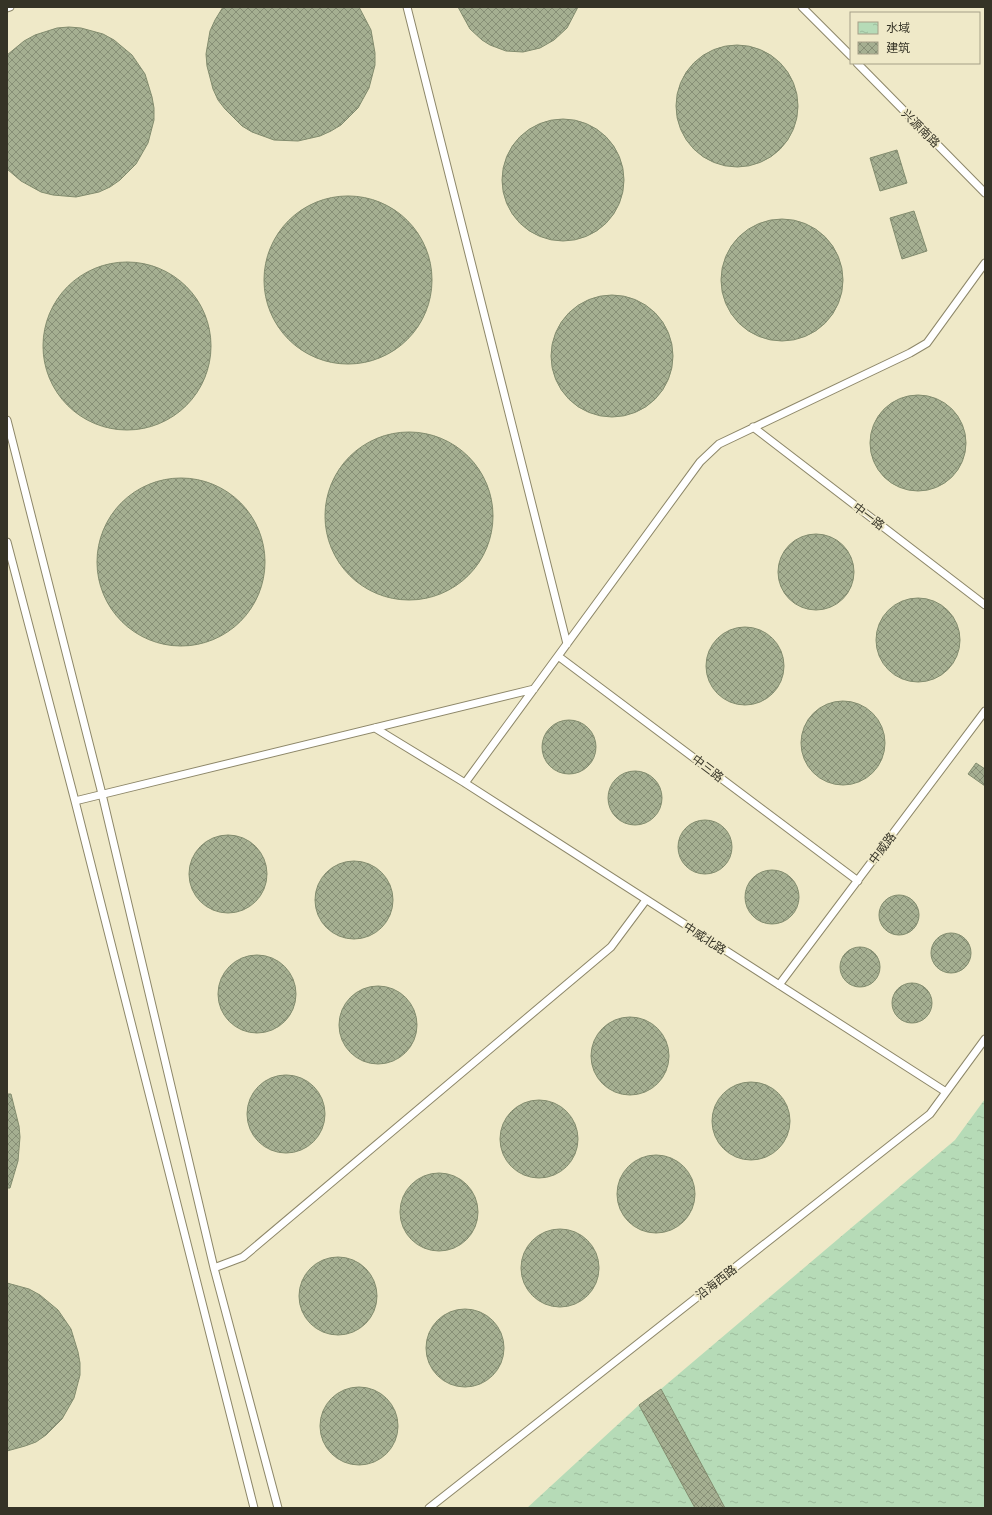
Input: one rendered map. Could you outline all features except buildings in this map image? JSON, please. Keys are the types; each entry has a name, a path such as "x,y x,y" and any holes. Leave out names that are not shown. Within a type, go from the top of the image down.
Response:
{"lane":[{"path":"407,7 567,644"},
{"path":"802,7 850,55"},
{"name":"兴源南路","path":"859,64 985,193"},
{"path":"465,783 700,462 719,444 910,353 927,343 985,263"},
{"path":"7,420 102,794 214,1268 278,1508"},
{"name":"中一路","path":"753,427 985,605"},
{"path":"7,542 75,801 254,1508"},
{"name":"中三路","path":"558,656 858,881"},
{"path":"75,801 534,688"},
{"name":"中威路","path":"780,985 985,711"},
{"name":"中威北路","path":"375,728 465,783 946,1092"},
{"path":"214,1268 243,1257 611,947 646,900"},
{"name":"沿海西路","path":"430,1508 930,1114 985,1038"}],"water":[{"path":"985,1099 985,1508 527,1508 639,1405 661,1389 955,1140"}]}
